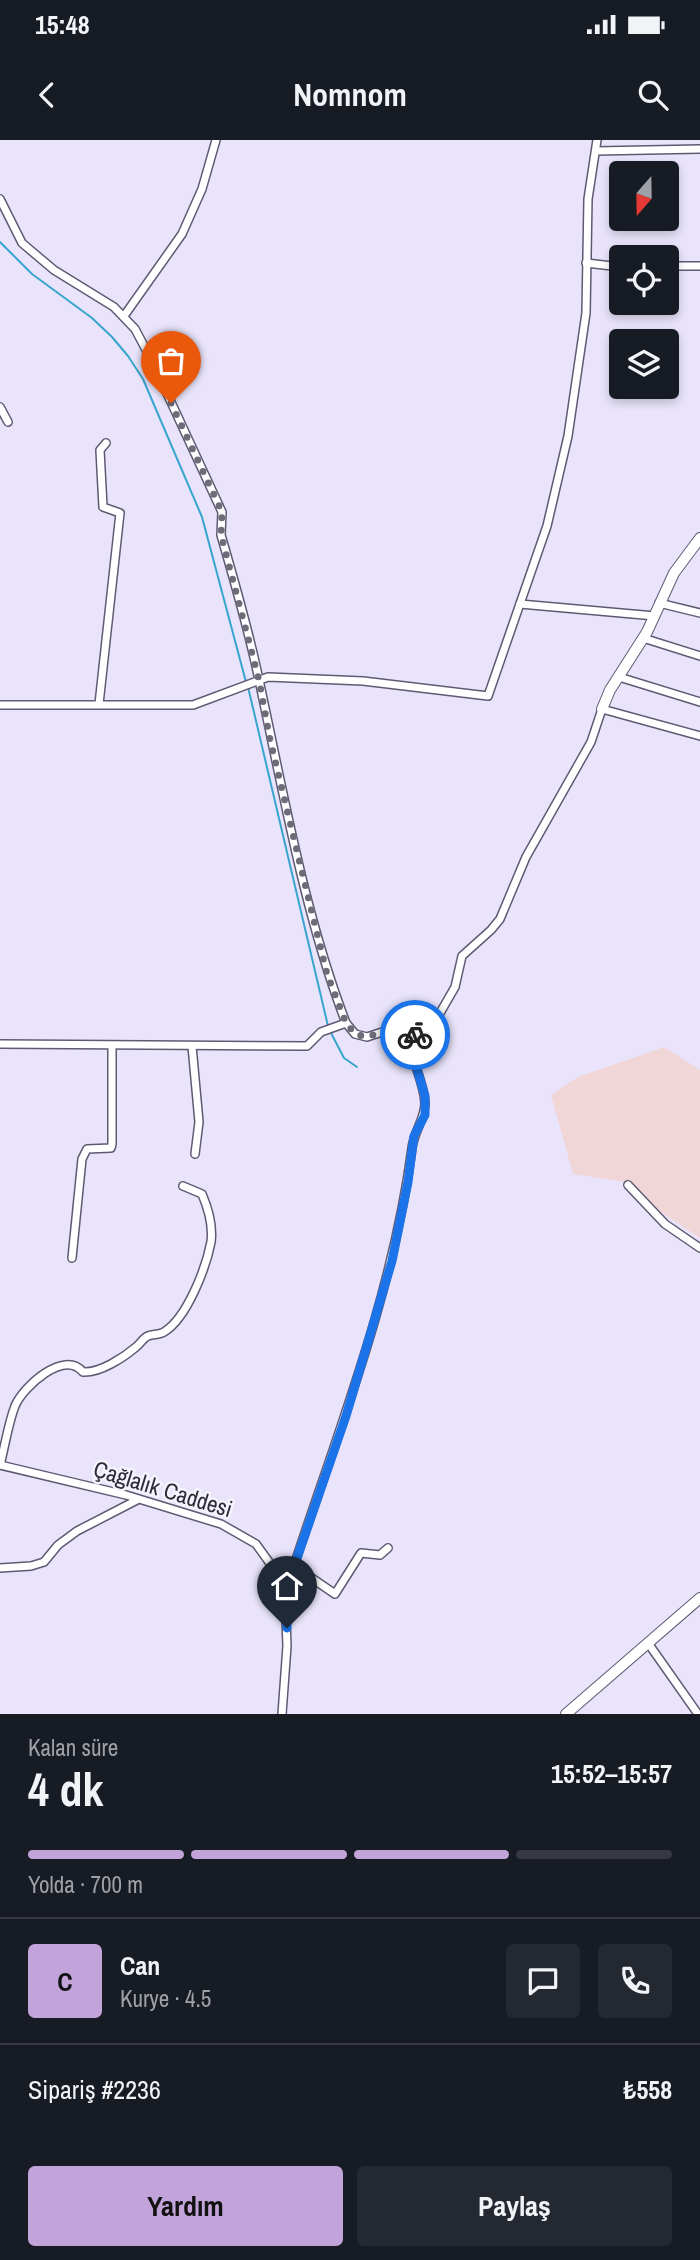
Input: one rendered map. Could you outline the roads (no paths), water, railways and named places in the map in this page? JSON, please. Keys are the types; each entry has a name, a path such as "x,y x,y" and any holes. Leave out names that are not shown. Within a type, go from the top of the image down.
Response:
{"street":[{"path":"124,316 182,234 202,189 215,140"},
{"path":"0,705 193,705 268,677 363,681 488,696 547,526 568,436 586,313 588,199 597,140"},
{"path":"596,151 700,149"},
{"path":"0,199 22,243 54,270 124,316 135,329 222,512 221,535 317,935 342,1024 355,1034 367,1037 440,1013 455,987 462,956 500,919 526,857 591,742 619,677 655,616 674,573 700,538"},
{"path":"586,263 609,266"},
{"path":"679,265 700,266"},
{"path":"0,407 8,422"},
{"path":"99,704 120,513 103,507 100,450 106,443"},
{"path":"659,603 700,613"},
{"path":"520,604 655,616"},
{"path":"643,638 700,656"},
{"path":"619,677 700,702"},
{"path":"603,709 700,736"},
{"name":"Çağlalık Caddesi","path":"282,1714 286,1646 285,1593 346,1416 392,1261 414,1136 425,1115 425,1096 410,1046 415,1034 440,1013"},
{"path":"0,1044 112,1047 307,1046 321,1032 342,1024"},
{"path":"192,1046 200,1122 195,1154"},
{"path":"72,1258 82,1159 87,1149 111,1148 112,1144 112,1047"},
{"path":"628,1185 665,1224 700,1248"},
{"path":"0,1465 14,1408 20,1396 41,1377 55,1367 68,1363 90,1372 104,1367 135,1349 148,1336 165,1331 186,1307 194,1294 212,1240 208,1207 202,1194 183,1186"},
{"name":"Çağlalık Caddesi","path":"0,1465 93,1486 221,1524 256,1544 285,1593"},
{"path":"0,1569 44,1562 58,1545 77,1531 137,1500"},
{"path":"294,1566 335,1594 361,1553 380,1555 388,1548"},
{"path":"566,1714 700,1598"},
{"path":"648,1643 698,1714"}],"waterway":[{"path":"0,242 32,274 92,318 112,337 143,379 202,517 246,682"},
{"path":"248,687 328,1026"},
{"path":"330,1031 344,1058 357,1067"}]}
